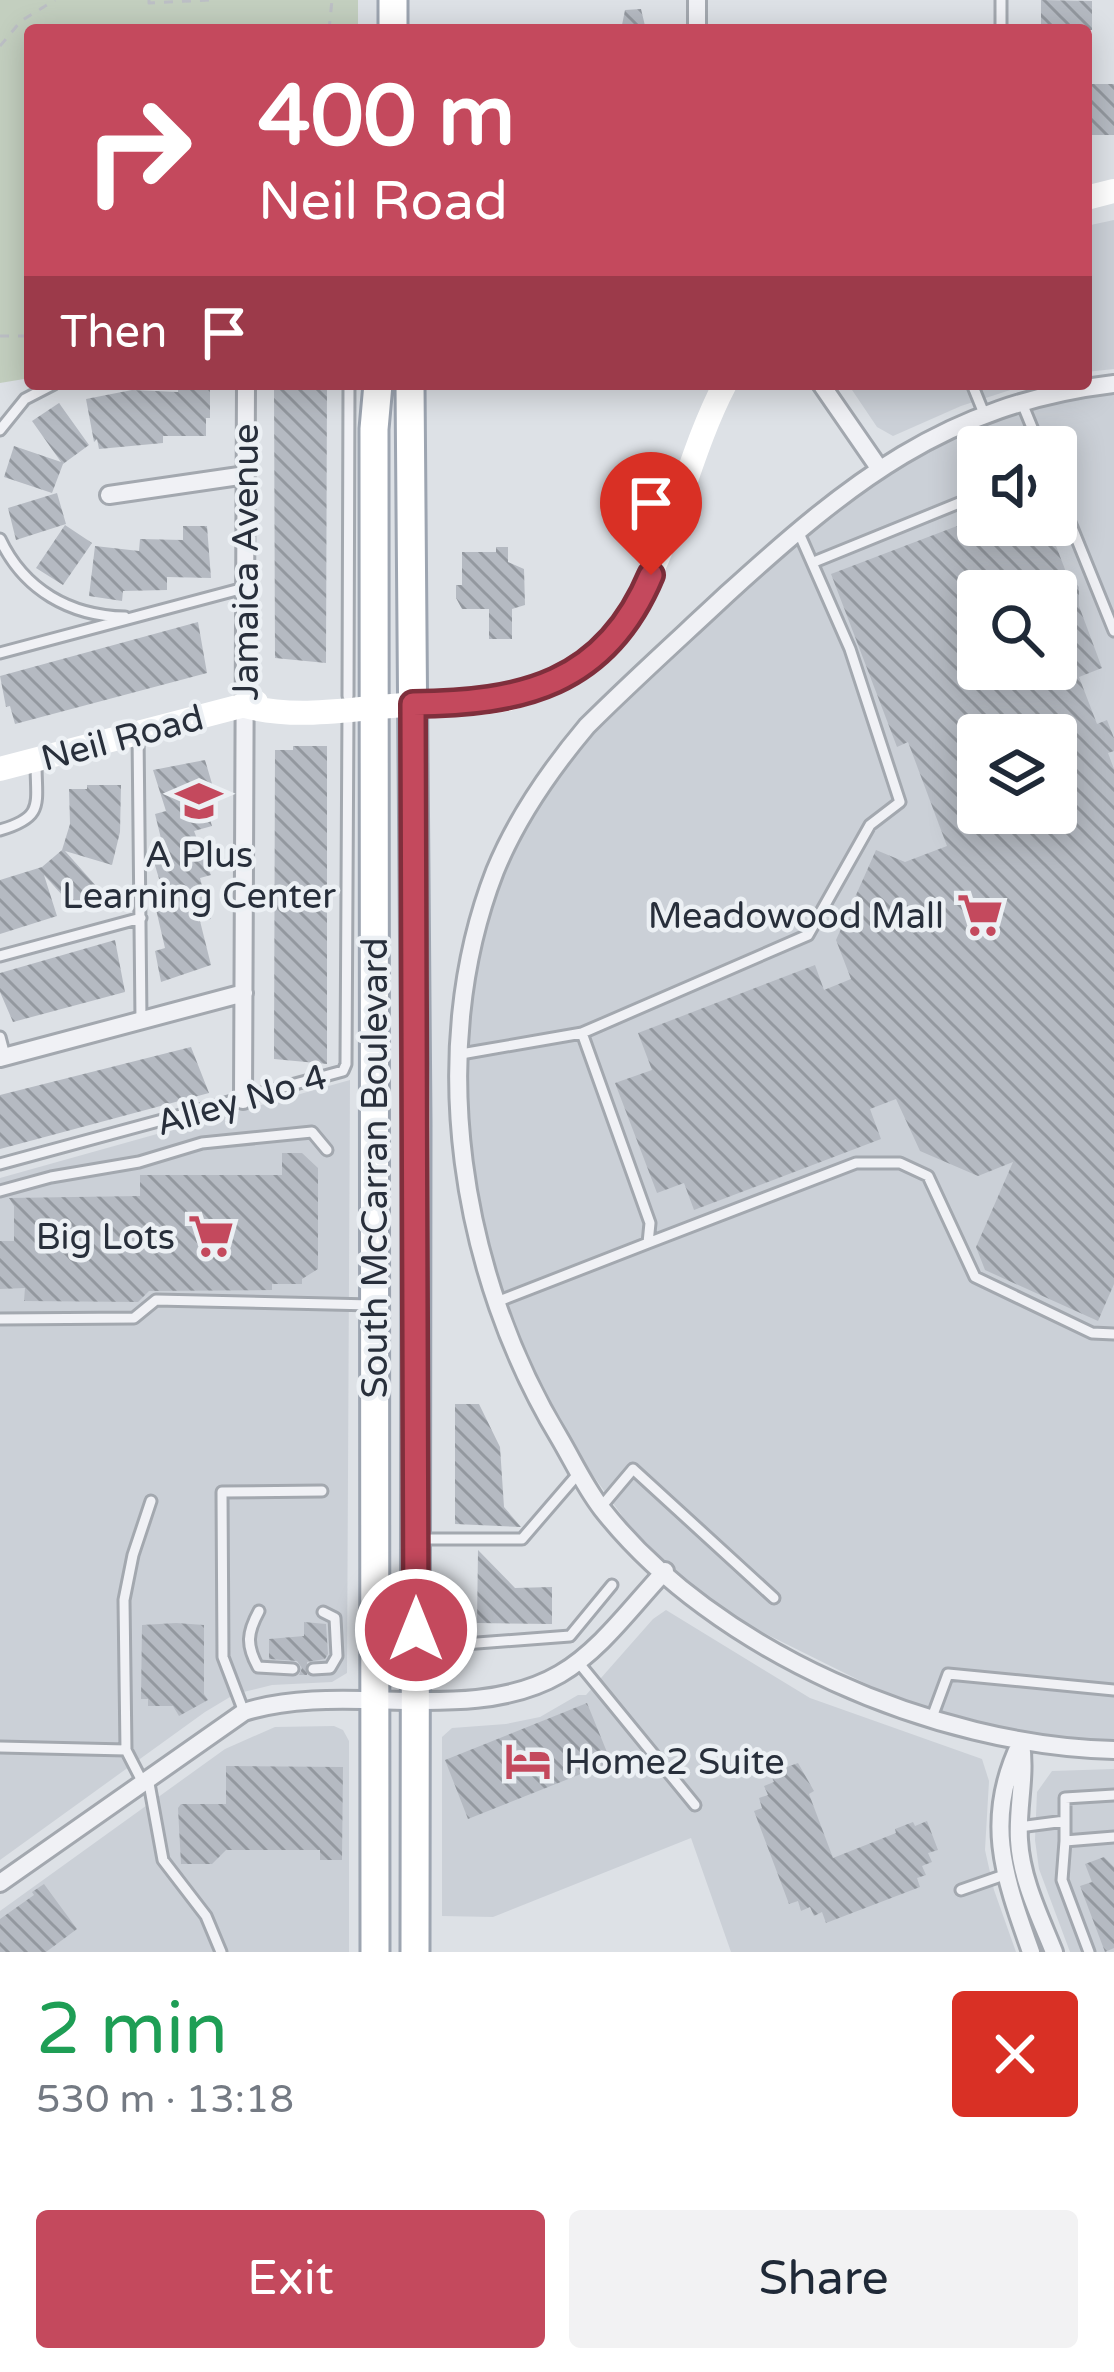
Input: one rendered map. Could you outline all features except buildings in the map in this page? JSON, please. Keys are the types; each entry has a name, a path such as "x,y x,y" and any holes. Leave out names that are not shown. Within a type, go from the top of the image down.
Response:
{"main road":[{"name":"South McCarran Boulevard","path":"375,1952 374,1305 361,704 378,390"},
{"name":"South McCarran Boulevard","path":"410,390 415,1952"}],"street":[{"name":"Jamaica Avenue","path":"244,1100 246,390"},
{"name":"Neil Road","path":"0,770 278,697 361,704 477,704 531,692 573,670 619,631 656,565 722,390"},
{"path":"825,390 879,468"},
{"path":"1086,390 985,416 879,468 798,530 587,726 536,793 513,833 482,908 464,991 461,1054 464,1168 494,1303 530,1388 601,1508 664,1571 730,1624 875,1700 931,1720 1021,1742 1114,1750"},
{"path":"109,495 246,475"},
{"path":"2,1057 244,993"},
{"path":"0,1882 244,1712 290,1701 416,1700 516,1692 578,1662 664,1571"},
{"path":"1021,1742 1025,1775 1019,1827 1025,1875 1054,1952"},
{"path":"1021,1742 1006,1772 1000,1815 1004,1875 1031,1952"}],"lane":[{"path":"0,430 25,399 42,390"},
{"name":"Alley No 4","path":"0,1164 336,1076 346,1064 361,704 349,390"},
{"path":"974,390 985,416"},
{"path":"1022,404 1031,426"},
{"path":"814,562 957,504"},
{"path":"461,1054 582,1033 808,935 870,825 900,802 869,699 798,530"},
{"path":"0,539 35,587 72,608 122,617 151,613"},
{"path":"1077,540 1114,631"},
{"path":"0,653 245,588"},
{"path":"138,733 141,1020"},
{"path":"0,830 26,823 36,811 36,760"},
{"path":"0,956 141,918"},
{"path":"582,1033 650,1222 648,1243"},
{"path":"0,1037 2,1057"},
{"path":"0,1191 139,1162 202,1143 312,1132 327,1150"},
{"path":"494,1303 856,1163 900,1163 928,1176 975,1277 1092,1333 1114,1334"},
{"path":"0,1319 134,1318 156,1300 374,1305"},
{"path":"601,1508 633,1469 774,1598"},
{"path":"416,1539 522,1539 578,1474"},
{"path":"244,1712 223,1657 222,1492 322,1491"},
{"path":"151,1501 124,1600 126,1750 145,1779 163,1860 206,1916 220,1952"},
{"path":"464,1644 570,1636 612,1585"},
{"path":"259,1611 248,1631 248,1645 258,1667 293,1669"},
{"path":"313,1669 330,1668 337,1656 335,1618 322,1612"},
{"path":"578,1662 695,1805"},
{"path":"931,1720 948,1674 1114,1690"},
{"path":"0,1747 126,1750"},
{"path":"1089,1952 1062,1880 1065,1798 1114,1795"},
{"path":"1019,1827 1065,1821"},
{"path":"1065,1841 1114,1837"},
{"path":"961,1890 1004,1875"}],"path":[{"path":"0,46 21,21 55,0"},
{"path":"149,0 209,1 208,9"}],"shaded area":[{"path":"1114,220 1114,369 1092,371 1092,225"},
{"path":"852,390 1010,390 893,436 877,427"},
{"path":"1114,391 1114,1745 1027,1734 897,1699 726,1614 677,1573 628,1524 556,1424 492,1279 470,1170 463,1082 475,937 514,842 559,771 600,720 804,530 880,476 957,435 957,546 1077,546 1077,426 976,426 1020,408"},
{"path":"350,1080 347,1673 332,1682 272,1685 235,1694 0,1860 0,1178"},
{"path":"666,1610 810,1698 982,1759 989,1781 985,1850 1016,1952 731,1952 691,1838 493,1917 442,1916 442,1737 452,1728 540,1717 586,1695"},
{"path":"334,1726 349,1741 349,1952 0,1952 0,1911 225,1749 275,1727"},
{"path":"1114,1769 1114,1952 1070,1952 1039,1869 1037,1792 1052,1771"}],"green space":[{"path":"0,0 358,0 358,24 24,24 24,379 0,383"}],"place":[{"name":"A Plus Learning Center","path":"199,801"},
{"name":"Meadowood Mall","path":"980,915"},
{"name":"Big Lots","path":"211,1236"},
{"name":"Home2 Suite","path":"528,1761"}],"route":[{"path":"416,1630 413,704 504,700 552,683 619,631 651,575"}]}
